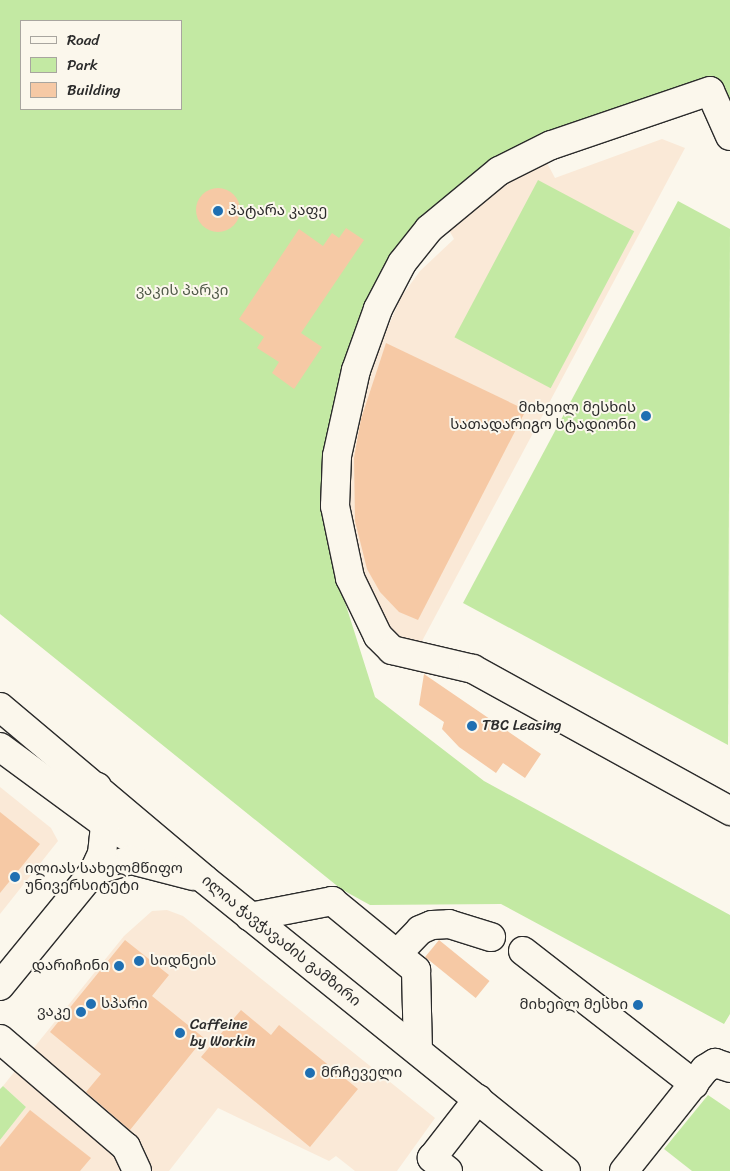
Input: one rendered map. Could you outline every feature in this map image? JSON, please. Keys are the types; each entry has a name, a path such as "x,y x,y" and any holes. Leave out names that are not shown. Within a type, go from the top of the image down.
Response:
{"main road":[{"path":"730,136 720,90 551,145 498,171 429,228 402,263 378,309 356,370 337,456 335,506 350,578 378,636 392,650 473,669 730,811"},
{"name":"ილია ჭავჭავაძის გამზირი","path":"0,706 250,917 566,1171"},
{"path":"0,747 105,824 204,879"},
{"path":"0,986 94,871 106,844 105,824 97,787"},
{"path":"94,871 130,860 204,879"},
{"path":"250,917 332,901 416,970 418,1051"},
{"path":"397,954 420,930 432,924 449,924 491,937"},
{"path":"523,951 694,1084"},
{"path":"0,1039 126,1147 137,1171"},
{"path":"624,1171 694,1084 715,1063 730,1068"},
{"path":"448,1171 432,1158 478,1099"}],"shaded area":[{"path":"662,139 685,148 421,643 396,643 364,578 344,483 362,387 401,297 420,271 454,239 449,230 496,190 546,161 555,178"},
{"name":"ილიას სახელმწიფო უნივერსიტეტი","path":"0,787 51,828 58,841 0,914"},
{"path":"167,910 183,916 435,1118 397,1171 355,1171 336,1156 329,1161 218,1108 169,1171 0,1171 0,1140 26,1107 3,1086 124,936 152,911"}],"green space":[{"name":"ვაკის პარკი","path":"0,0 730,0 730,105 696,110 691,85 507,153 471,176 427,216 324,486 331,558 375,697 484,781 730,915 730,1014 724,1024 501,904 370,905 341,889 0,614"},
{"path":"538,180 634,231 551,388 454,337"},
{"name":"მიხეილ მესხის სათადარიგო სტადიონი","path":"678,201 730,229 728,745 463,603"},
{"path":"3,1086 26,1107 0,1140 0,1089"},
{"path":"708,1095 730,1110 730,1171 692,1171 664,1149"}],"building":[{"name":"პატარა კაფე","path":"214,188 222,188 234,194 240,210 234,226 222,232 214,232 202,226 196,214 196,206 202,194"},
{"path":"346,228 364,240 301,333 322,347 294,389 272,373 279,362 257,348 264,337 239,319 299,229 323,246 332,233 339,238"},
{"path":"386,343 526,410 418,620 399,612 380,592 367,569 355,521 354,458 361,419"},
{"name":"TBC Leasing","path":"424,674 541,754 525,778 503,763 496,773 459,747 442,729 444,722 419,705"},
{"path":"0,812 40,844 0,893"},
{"path":"125,940 169,975 152,996 204,1038 130,1130 86,1092 101,1074 50,1032"},
{"path":"439,940 490,981 476,998 425,957"},
{"path":"241,1010 271,1035 279,1025 358,1089 310,1147 201,1057"},
{"path":"30,1110 91,1158 80,1171 0,1171 0,1147"}],"place":[{"name":"პატარა კაფე","path":"218,211"},
{"name":"მიხეილ მესხის სათადარიგო სტადიონი","path":"646,416"},
{"name":"TBC Leasing","path":"472,726"},
{"name":"ილიას სახელმწიფო უნივერსიტეტი","path":"15,877"},
{"name":"სიდნეის","path":"139,961"},
{"name":"დარიჩინი","path":"119,966"},
{"name":"სპარი","path":"91,1004"},
{"name":"მიხეილ მესხი","path":"638,1005"},
{"name":"ვაკე","path":"81,1012"},
{"name":"Caffeine by Workin","path":"180,1033"},
{"name":"მრჩეველი","path":"310,1073"}]}
